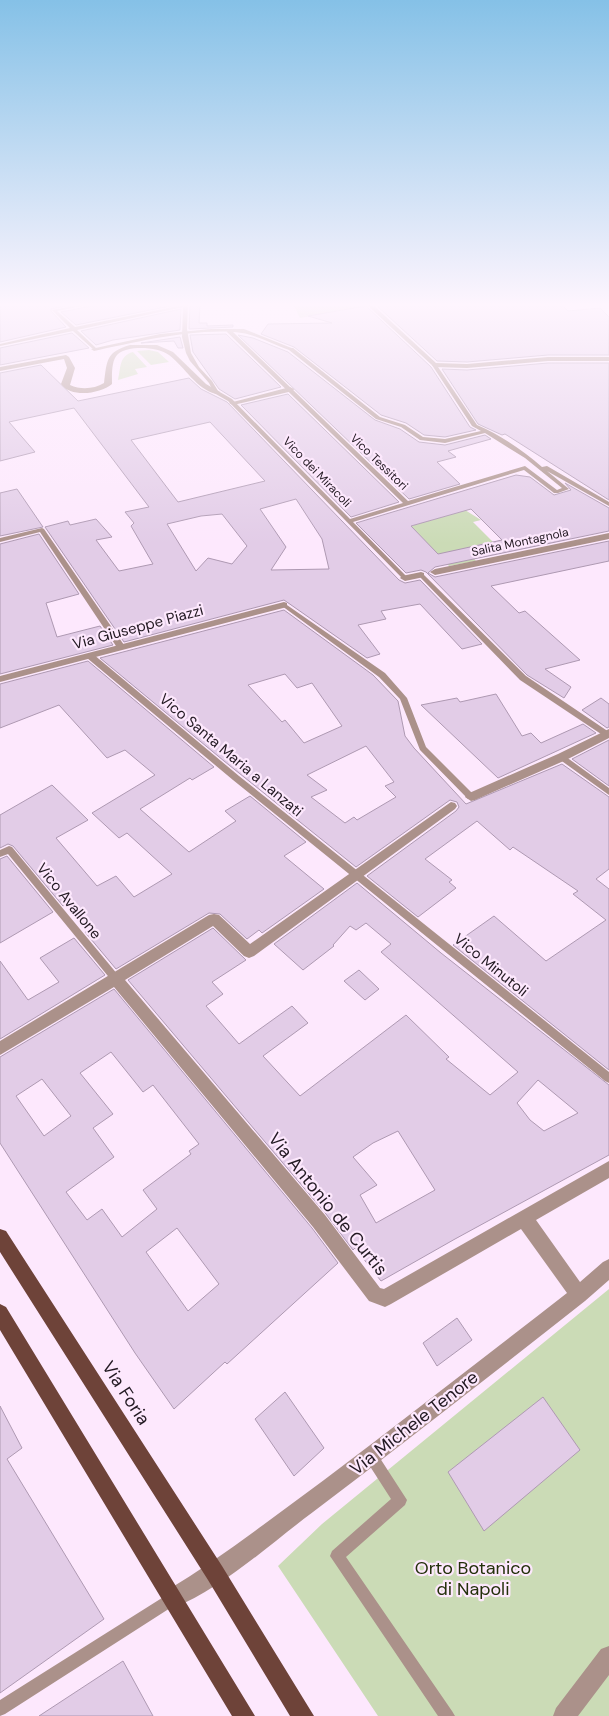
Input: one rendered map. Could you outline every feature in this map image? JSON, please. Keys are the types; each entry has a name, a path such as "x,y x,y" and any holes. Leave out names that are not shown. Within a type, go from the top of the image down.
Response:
{"main road":[{"name":"Via Foria","path":"0,1237 215,1573 303,1716"},
{"path":"0,1313 244,1716"}],"street":[{"path":"65,384 67,387 78,390 95,389 108,384"},
{"path":"201,384 216,392"},
{"path":"232,403 290,389"},
{"name":"Salita Montagnola","path":"436,572 609,536"},
{"path":"405,578 422,575"},
{"name":"Via Giuseppe Piazzi","path":"0,679 284,605"},
{"path":"471,797 562,757 608,734"},
{"path":"0,1049 214,919 249,952 451,806"},
{"name":"Via Antonio de Curtis","path":"114,978 319,1221 375,1295 385,1298 609,1169"},
{"path":"524,1218 579,1295"},
{"name":"Via Michele Tenore","path":"215,1573 371,1457 579,1295 609,1268"},
{"path":"173,1598 215,1573"},
{"path":"564,1716 609,1657"}],"lane":[{"name":"Vico dei Miracoli","path":"213,384 216,392 232,403 405,578"},
{"name":"Vico Tessitori","path":"285,384 406,503"},
{"path":"335,384 378,418 404,426 422,439 445,441 486,431"},
{"path":"447,384 475,426 609,504"},
{"path":"349,521 525,468 556,492 566,489 526,456"},
{"path":"0,540 42,530 121,647"},
{"path":"422,575 523,678 608,734"},
{"path":"284,605 382,675 403,698 423,748 471,797"},
{"name":"Vico Santa Maria a Lanzati","path":"90,656 355,875"},
{"path":"562,757 609,792"},
{"name":"Vico Avallone","path":"0,854 9,850 114,978"},
{"name":"Vico Minutoli","path":"355,875 609,1078"},
{"path":"371,1457 400,1500 337,1556 447,1716"},
{"path":"0,1709 173,1598"}],"green space":[{"path":"465,510 481,520 473,522 493,542 472,546 470,554 476,561 449,566 411,526"},
{"name":"Orto Botanico di Napoli","path":"609,1289 609,1716 378,1716 278,1566 322,1524"}],"building":[{"path":"0,384 61,384 78,401 160,384 196,384 201,389 227,402 399,580 405,583 420,580 482,644 462,649 420,604 381,611 386,619 358,625 380,654 367,658 284,600 124,642 45,527 68,521 70,525 96,519 112,537 96,540 119,571 153,564 131,526 134,523 125,512 149,507 74,408 9,422 35,452 0,461","holes":["210,422 265,481 178,502 131,440","296,499 322,539 329,569 271,570 286,547 260,509","222,514 247,546 232,564 208,558 196,571 167,524 201,516"]},
{"path":"216,384 278,384 281,387 235,399 219,389"},
{"path":"289,384 329,384 375,420 400,429 419,442 445,445 485,435 491,439 448,451 456,457 437,462 460,484 409,499"},
{"path":"341,384 442,384 470,427 476,430 445,437 424,435 406,423 381,415"},
{"path":"452,384 609,384 609,500 505,434 502,435 478,424"},
{"path":"288,394 399,502 351,517 241,405"},
{"path":"516,475 530,477 554,495 571,490 565,483 609,508 609,531 435,567 428,573 435,577 609,541 609,561 491,586 519,613 525,611 580,660 545,669 571,687 564,698 527,675 426,572 421,570 406,573 356,523","holes":["471,509 502,540 438,554 411,526"]},
{"path":"17,489 43,527 0,536 0,493"},
{"path":"39,534 79,594 46,603 57,637 100,626 113,645 0,674 0,544"},
{"path":"284,610 373,675 398,701 405,736 466,804 562,764 609,797 609,869 596,879 609,889 609,1070 453,945 494,916 546,961 606,920 573,894 578,891 513,847 510,850 477,821 425,859 452,880 449,882 456,888 418,917 367,876 456,811 459,807 457,802 450,800 356,867 100,658","holes":["285,674 297,688 312,683 342,726 304,743 285,720 282,722 248,685","366,746 394,782 385,786 396,797 357,820 354,817 345,823 311,797 327,790 307,775"]},
{"path":"88,661 214,767 192,780 190,778 140,809 189,852 236,821 225,811 250,796 306,842 284,856 324,889 262,933 259,930 247,939 220,914 209,913 116,969 85,932 87,930 66,904 63,906 13,846 8,844 0,848 0,815 52,785 88,820 56,838 97,886 116,876 134,897 172,874 127,833 119,838 92,813 155,775 125,750 107,758 59,705 0,728 0,684"},
{"path":"496,694 522,736 531,733 541,743 583,724 596,733 498,778 421,705 457,698 460,702"},
{"path":"601,698 609,704 609,727 607,728 582,710"},
{"path":"609,740 609,786 572,759"},
{"path":"7,856 53,912 0,943 0,859"},
{"path":"357,883 441,953 609,1085 609,1155 381,1281 128,980 213,928 246,960 212,982 223,994 206,1006 239,1044 292,1006 308,1023 263,1056 300,1096 406,1015 449,1057 446,1059 490,1095 518,1072 381,952 391,944 366,923 356,930 350,926 334,946 303,970 274,944","holes":["538,1080 578,1113 544,1131 530,1120 517,1103","398,1131 435,1190 376,1223 360,1195 377,1185 353,1157 373,1143"]},
{"path":"74,938 105,975 0,1039 0,961 28,1000 59,982 40,958"},
{"path":"359,970 379,989 365,1000 344,981"},
{"path":"114,989 312,1228 338,1263 227,1364 225,1362 174,1409 135,1353 0,1143 0,1057","holes":["111,1052 143,1092 153,1085 199,1144 189,1151 191,1154 143,1190 157,1209 122,1237 102,1209 87,1220 66,1192 114,1157 93,1128 113,1114 80,1073","42,1079 71,1116 44,1136 16,1096","177,1228 219,1284 188,1311 146,1252"]},
{"path":"457,1318 472,1340 437,1366 423,1343"},
{"path":"285,1392 324,1448 294,1476 255,1419"},
{"path":"543,1397 580,1450 484,1531 448,1472"},
{"path":"0,1406 22,1448 7,1459 104,1619 0,1693"},
{"path":"123,1661 153,1716 39,1716"}]}
